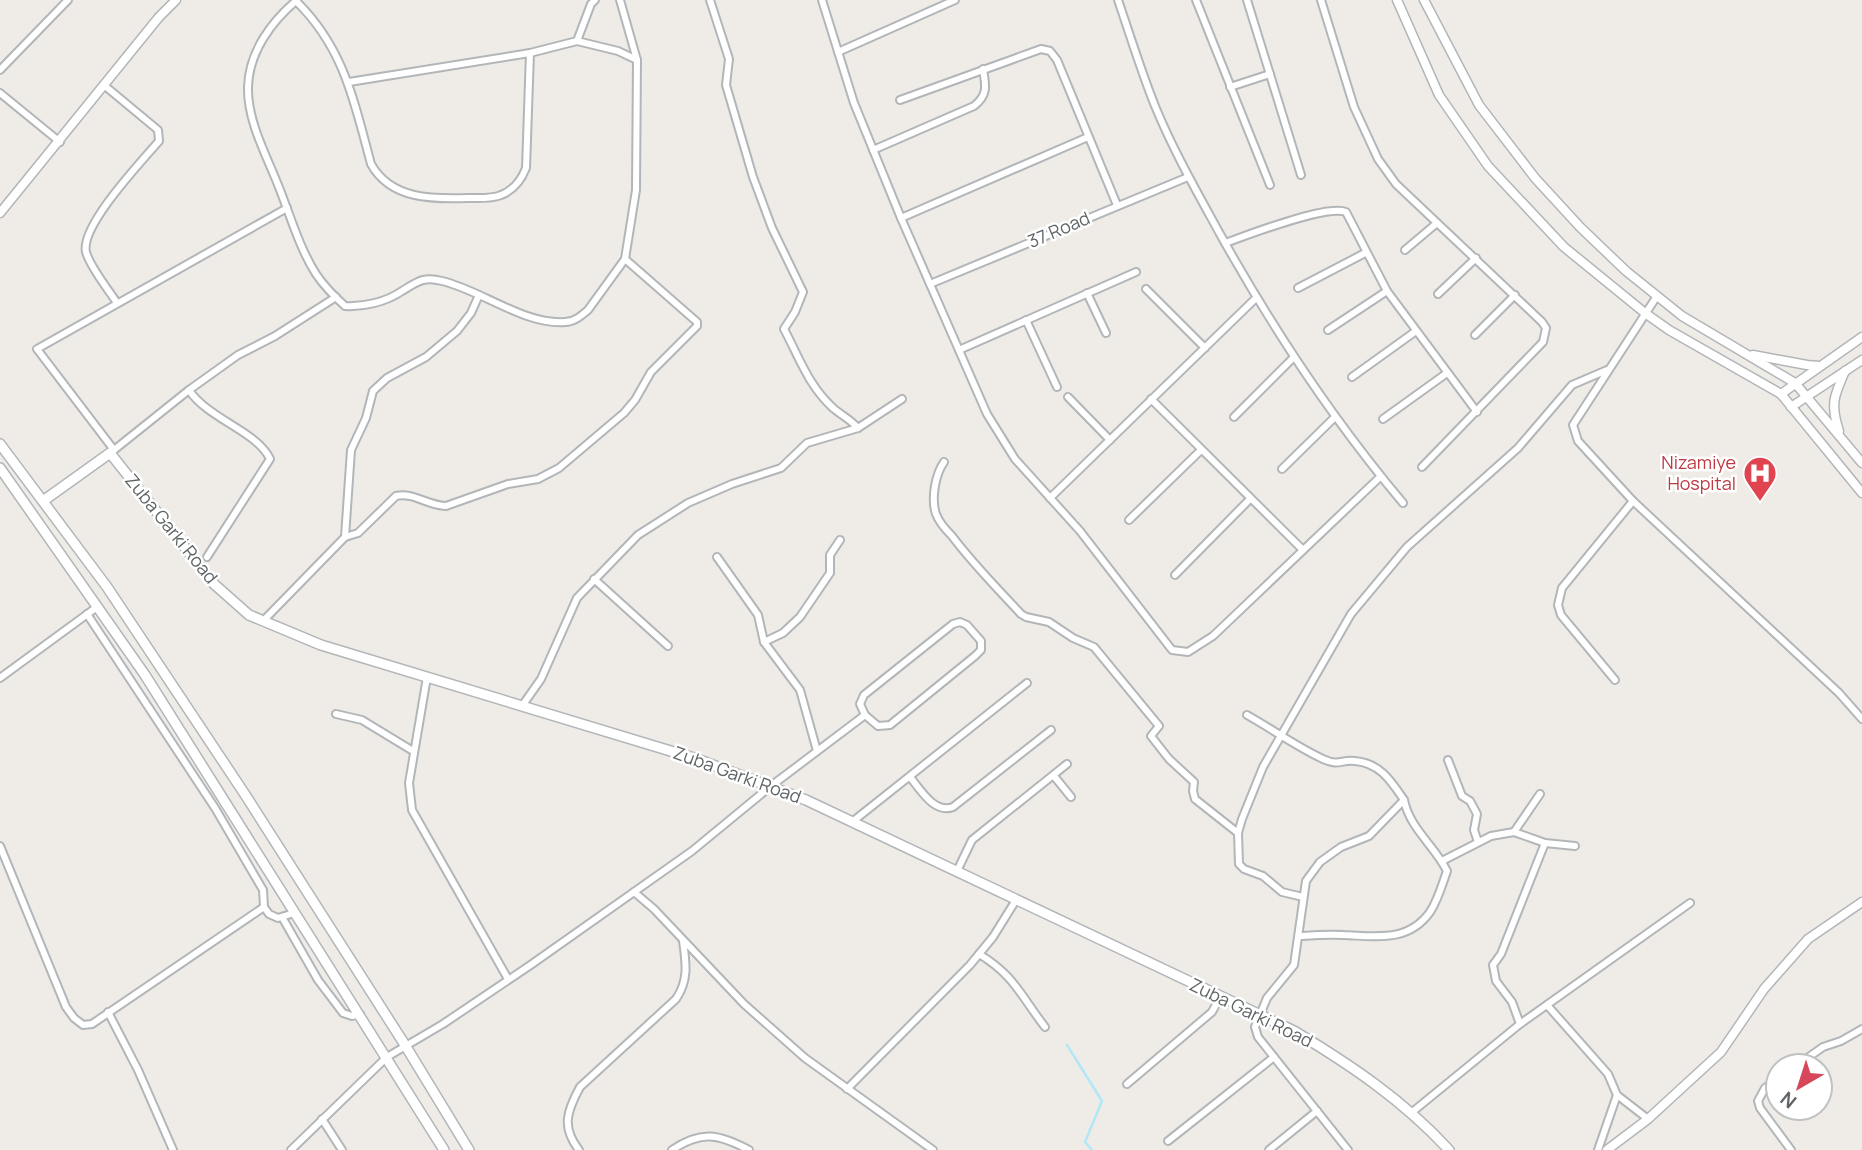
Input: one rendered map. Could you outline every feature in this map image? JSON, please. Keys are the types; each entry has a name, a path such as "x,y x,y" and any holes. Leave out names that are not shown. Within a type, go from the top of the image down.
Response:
{"main road":[{"path":"0,444 113,597 246,796 405,1045 468,1150"},
{"path":"43,501 112,452"},
{"name":"Zuba Garki Road","path":"112,452 214,584 249,615 321,645 697,759 771,786 852,822 1294,1031 1358,1070 1411,1113 1449,1150"},
{"path":"0,468 145,675 444,1150"}],"street":[{"path":"0,70 68,0"},
{"path":"0,213 159,17 176,0"},
{"path":"530,54 526,168 513,189 498,197 438,199 413,195 387,184 378,176 372,164 349,82 315,20 296,0 281,13 260,44 251,65 248,86 250,109 305,254 317,275 345,306 359,307 402,292 412,283 429,279 552,322 567,323 581,317 588,310 625,259 636,190 637,60 620,0"},
{"path":"577,41 595,0"},
{"path":"710,0 729,59 726,85 753,177 772,228 803,292 795,313 784,329 797,352 801,368 814,386 834,409 848,417 858,428"},
{"path":"822,0 854,103 987,414 1015,459 1080,531 1166,645 1178,652 1188,652 1213,636 1380,477"},
{"path":"838,51 955,0"},
{"path":"1118,0 1156,108 1188,177 1256,298 1335,417 1403,503"},
{"path":"1196,0 1270,184"},
{"path":"1247,0 1301,175"},
{"path":"1321,0 1354,107 1369,142 1396,184 1542,322 1546,336 1477,412 1422,467"},
{"path":"1397,0 1439,95 1488,166 1564,247 1645,313 1781,394 1862,494"},
{"path":"1424,0 1479,105 1535,178 1589,236 1626,271 1682,316 1796,383 1862,463"},
{"path":"349,82 530,54 577,41 618,51 637,60"},
{"path":"900,100 1041,49 1050,51 1057,61 1117,205"},
{"path":"873,150 974,106 984,97 986,91 983,69"},
{"path":"1230,87 1270,74"},
{"path":"104,86 158,130 159,141 109,200 89,232 86,242 88,257 117,303"},
{"path":"0,93 60,142"},
{"path":"901,218 1088,137"},
{"name":"37 Road","path":"930,284 1188,177"},
{"path":"287,208 37,349 112,452 189,390 239,355 275,336 336,297"},
{"path":"1225,243 1306,217 1340,209 1346,212 1387,291 1477,412"},
{"path":"1405,250 1437,223"},
{"path":"1298,288 1365,253"},
{"path":"1438,294 1476,258"},
{"path":"263,621 345,537 358,533 396,496 414,496 437,506 446,506 508,484 538,479 559,468 624,413 651,372 698,323 625,259"},
{"path":"959,350 1136,272"},
{"path":"1146,289 1205,348"},
{"path":"1328,330 1387,291"},
{"path":"1087,293 1106,333"},
{"path":"345,537 351,450 366,418 373,391 387,379 426,357 457,331 471,313 480,295"},
{"path":"1475,335 1515,295"},
{"path":"1657,296 1576,418 1573,431 1578,441 1633,500 1839,693 1862,719"},
{"path":"1050,498 1256,298"},
{"path":"1026,320 1056,387"},
{"path":"1352,377 1416,331"},
{"path":"1781,394 1862,337"},
{"path":"1746,353 1819,366"},
{"path":"1234,417 1294,357"},
{"path":"1791,407 1862,359"},
{"path":"1303,897 1282,892 1263,876 1254,874 1239,864 1238,833 1263,767 1350,614 1391,565 1428,527 1518,448 1572,385 1607,370"},
{"path":"1841,437 1832,412 1832,404 1845,371"},
{"path":"1382,419 1447,373"},
{"path":"189,390 202,406 262,447 270,459 207,557"},
{"path":"1069,397 1110,440"},
{"path":"522,706 541,679 577,598 638,536 688,503 732,484 781,468 807,443 858,428 902,399"},
{"path":"1151,399 1303,551"},
{"path":"1282,469 1335,417"},
{"path":"1129,520 1201,450"},
{"path":"944,462 939,469 934,505 937,517 964,552 1021,614 1049,622 1073,638 1094,647 1159,726 1151,736 1169,759 1194,782 1195,799 1238,833"},
{"path":"1175,575 1250,499"},
{"path":"1615,680 1561,615 1558,605 1562,588 1633,500"},
{"path":"764,642 783,633 800,617 830,573 830,555 840,540"},
{"path":"718,557 758,615 764,642 800,690 817,751"},
{"path":"594,579 668,646"},
{"path":"0,678 97,607"},
{"path":"87,614 215,808 263,890 264,907 278,918 294,913"},
{"path":"965,623 981,641 981,650 975,656 890,724 878,726 865,715 860,704 864,695 953,624 965,623"},
{"path":"427,677 409,783 412,810 508,979"},
{"path":"852,822 1027,683"},
{"path":"336,714 362,720 413,751"},
{"path":"290,1150 387,1057 443,1024 692,851 771,786 865,715"},
{"path":"1247,715 1322,759 1337,765 1355,761 1373,765 1389,777 1404,800 1406,812 1447,871 1429,914 1412,928 1387,938 1325,934 1300,936"},
{"path":"909,776 938,807 953,807 1051,730"},
{"path":"1448,760 1462,796 1470,801 1477,814 1474,830 1478,842"},
{"path":"957,871 972,840 1067,764"},
{"path":"1054,776 1071,797"},
{"path":"1514,832 1540,794"},
{"path":"1348,1150 1255,1032 1259,1014 1273,988 1294,965 1306,881 1320,862 1341,847 1369,836 1404,800"},
{"path":"1442,861 1491,835 1514,832 1545,843 1576,846"},
{"path":"1520,1024 1512,1002 1496,981 1493,965 1501,954 1545,843"},
{"path":"0,846 66,1007 83,1025 92,1024 264,907"},
{"path":"634,892 654,909 744,1004 805,1058 933,1150"},
{"path":"847,1089 979,954 1008,916 1016,900"},
{"path":"1607,1150 1647,1119 1721,1052 1763,989 1808,939 1862,902"},
{"path":"1411,1113 1520,1024 1690,903"},
{"path":"282,917 318,979 343,1013 352,1016 359,1014"},
{"path":"579,1150 566,1126 574,1098 580,1087 676,999 685,981 687,967 682,939"},
{"path":"979,954 1005,971 1045,1027"},
{"path":"1127,1084 1212,1012 1220,997"},
{"path":"1547,1005 1608,1074 1617,1095 1647,1119"},
{"path":"108,1012 138,1070 173,1150"},
{"path":"1816,1052 1862,1029"},
{"path":"1168,1141 1274,1057"},
{"path":"1764,1090 1758,1101 1764,1113"},
{"path":"1598,1150 1617,1095"},
{"path":"1269,1150 1317,1111"},
{"path":"323,1119 342,1150"},
{"path":"1770,1122 1791,1150"},
{"path":"672,1150 687,1140 704,1135 722,1137 749,1150"}],"waterway":[{"path":"1067,1045 1102,1101 1085,1142 1092,1150"}],"place":[{"name":"Nizamiye Hospital","path":"1760,503"}]}
